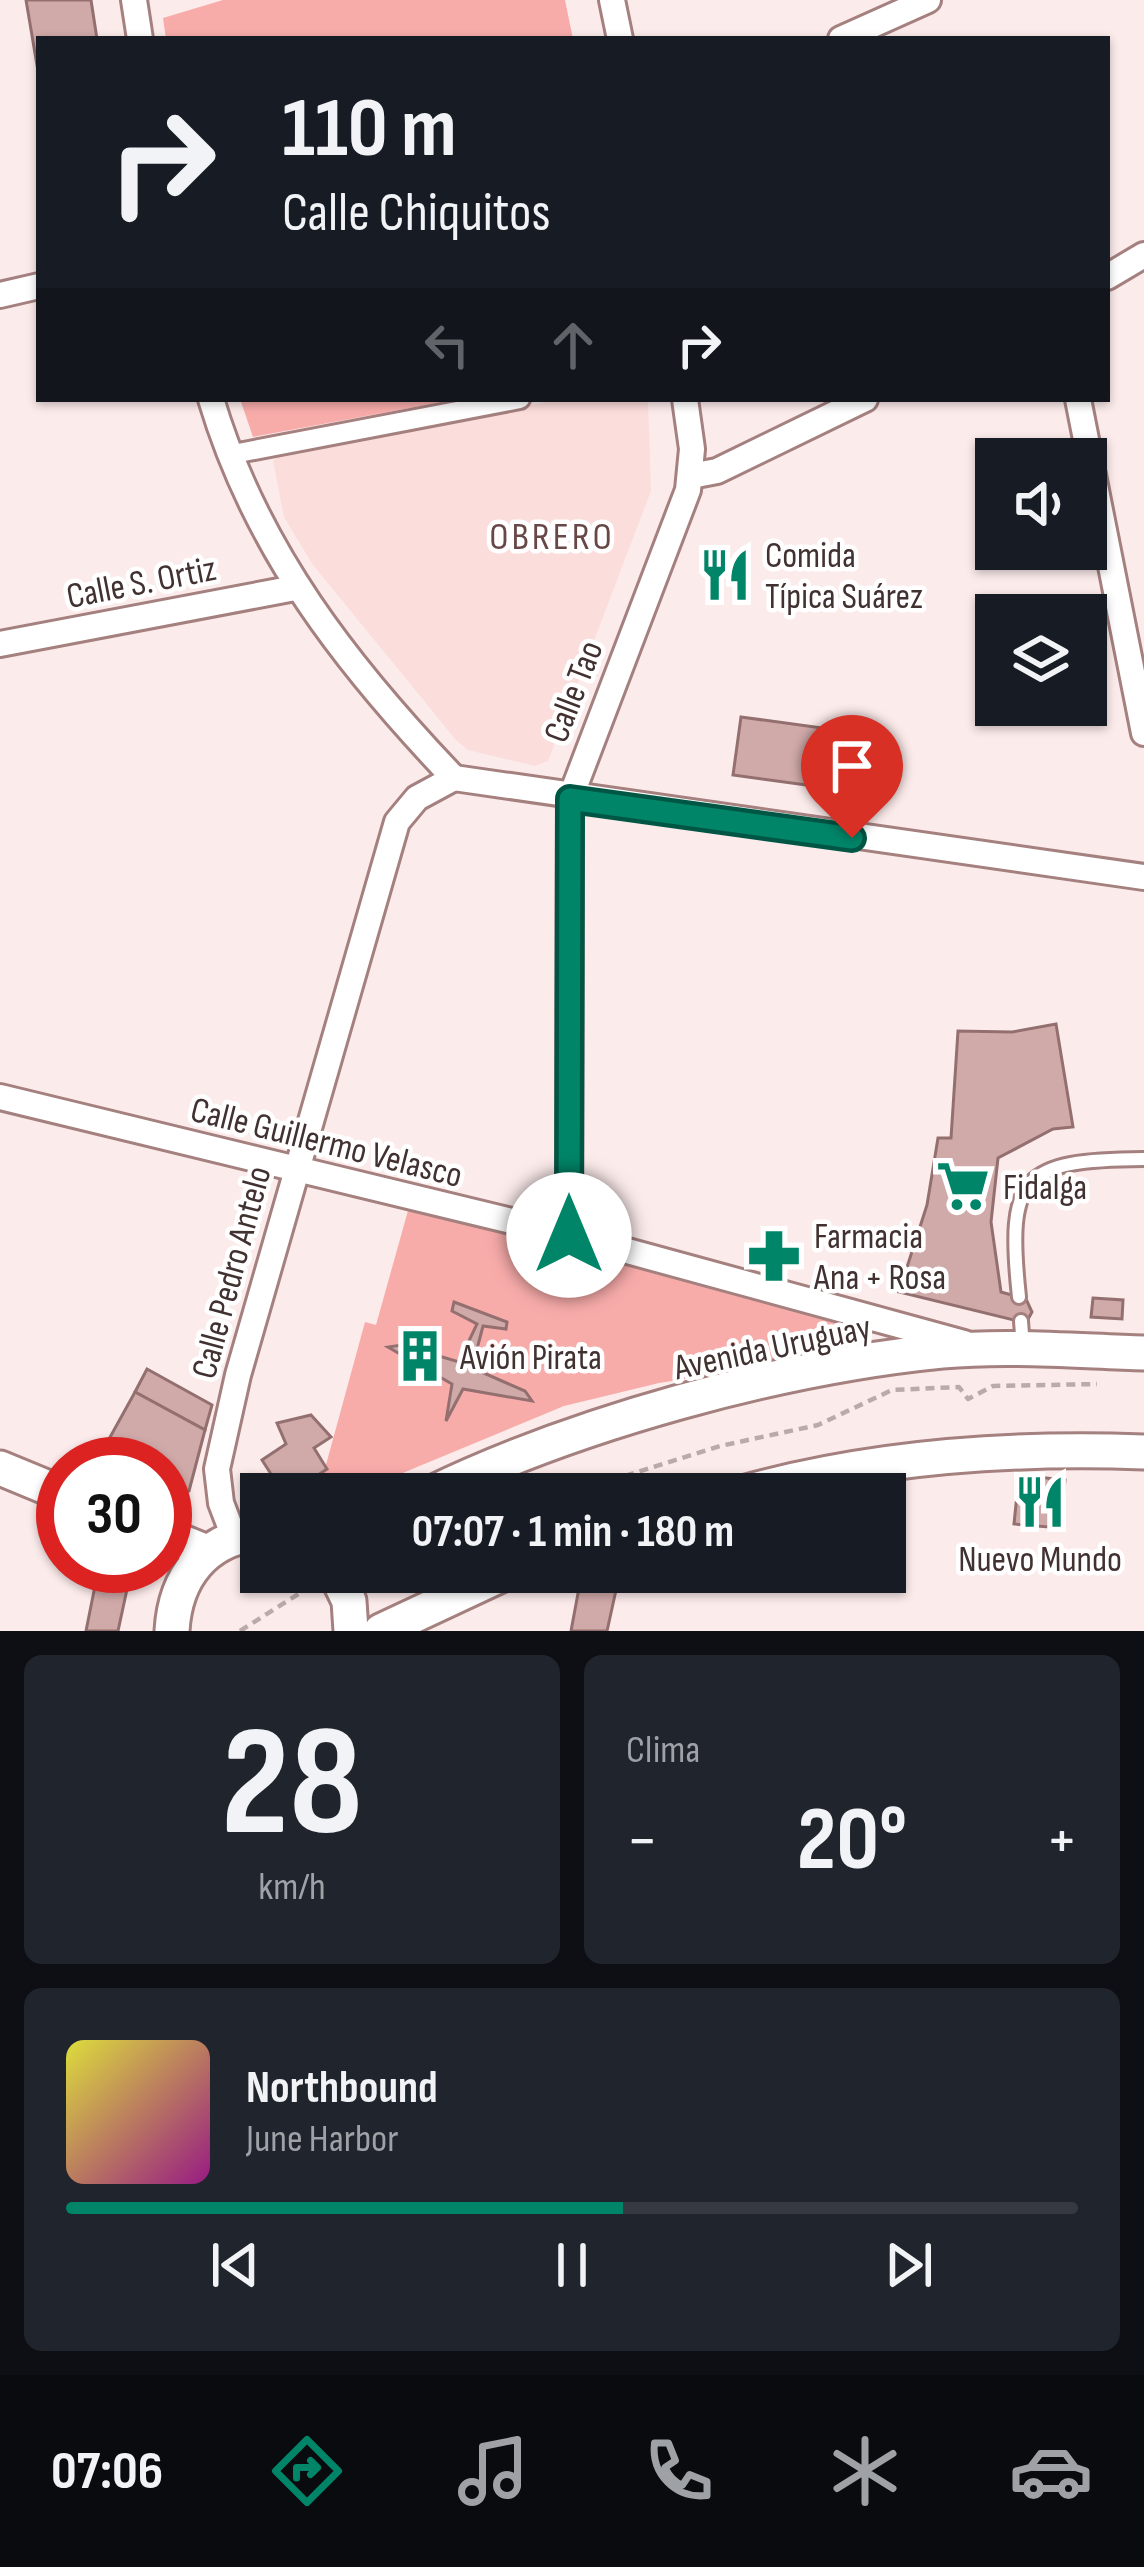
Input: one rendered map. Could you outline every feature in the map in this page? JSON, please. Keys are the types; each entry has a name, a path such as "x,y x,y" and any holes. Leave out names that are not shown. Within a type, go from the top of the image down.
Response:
{"main road":[{"name":"Avenida Uruguay","path":"483,1473 597,1428 745,1385 984,1348 1022,1335 1144,1353"},
{"path":"843,1473 988,1452 1144,1452"},
{"path":"0,1468 36,1483"},
{"path":"192,1537 234,1541"},
{"path":"171,1630 175,1600 187,1574 234,1541"},
{"path":"342,1593 351,1631"},
{"path":"381,1631 462,1593"}],"street":[{"path":"134,0 140,36"},
{"path":"612,0 619,36"},
{"path":"848,36 928,0"},
{"path":"1110,275 1144,255"},
{"path":"0,295 36,287"},
{"path":"212,402 229,454 295,588 386,707 454,778 570,799 1144,877"},
{"path":"229,454 504,402"},
{"name":"Calle Tao","path":"569,1235 570,799 692,476 685,402"},
{"path":"692,476 716,471 859,402"},
{"path":"1079,402 1144,733"},
{"name":"Calle S. Ortiz","path":"0,644 295,588"},
{"name":"Calle Pedro Antelo","path":"234,1541 221,1503 217,1468 295,1172 397,822 417,798 454,778"},
{"name":"Calle Guillermo Velasco","path":"0,1097 569,1235 984,1348"}],"lane":[{"path":"1019,1297 1011,1225 1018,1203 1038,1177 1068,1160 1144,1159"}],"path":[{"path":"634,1473 720,1446 818,1425 892,1390 959,1388 968,1399 993,1386 1108,1384"},
{"path":"240,1631 300,1593"}],"shaded area":[{"path":"223,0 565,0 572,36 166,36 163,18"},
{"path":"241,402 442,402 253,437"},
{"path":"547,402 648,402 651,491 548,761 535,766 468,750 456,740 313,565 284,517 273,461 282,453"},
{"path":"409,1207 634,1263 859,1330 859,1352 659,1383 564,1406 403,1473 324,1473 365,1322 376,1325"}],"building":[{"path":"26,0 91,0 97,36 36,36 36,59"},
{"path":"741,717 844,731 836,789 733,775"},
{"name":"Fidalga","path":"1056,1024 1073,1127 1053,1129 998,1158 991,1222 1001,1292 1026,1299 1032,1312 1026,1323 899,1292 927,1205 938,1138 951,1138 958,1031 1012,1032"},
{"path":"1093,1298 1123,1300 1122,1319 1091,1317"},
{"name":"Avión Pirata","path":"454,1302 507,1322 506,1329 483,1326 472,1368 525,1391 532,1401 463,1389 446,1421 452,1384 388,1347 402,1345 459,1362 477,1324 452,1311"},
{"path":"147,1369 212,1405 205,1430 135,1392"},
{"path":"135,1392 205,1430 192,1480 192,1437 110,1437"},
{"path":"311,1415 331,1437 314,1448 327,1469 270,1473 262,1460 286,1444 277,1423"},
{"name":"Nuevo Mundo","path":"1019,1475 1065,1480 1060,1528 1014,1524"},
{"path":"94,1593 126,1593 118,1631 86,1631"},
{"path":"578,1593 615,1593 607,1631 571,1631"}],"place":[{"name":"Comida Típica Suárez","path":"725,575"},
{"name":"Fidalga","path":"963,1186"},
{"name":"Farmacia Ana + Rosa","path":"774,1256"},
{"name":"Avión Pirata","path":"420,1356"},
{"name":"Nuevo Mundo","path":"1040,1502"}],"district":[{"name":"OBRERO","path":"552,535"}],"route":[{"path":"569,1235 570,799 852,838"}]}
